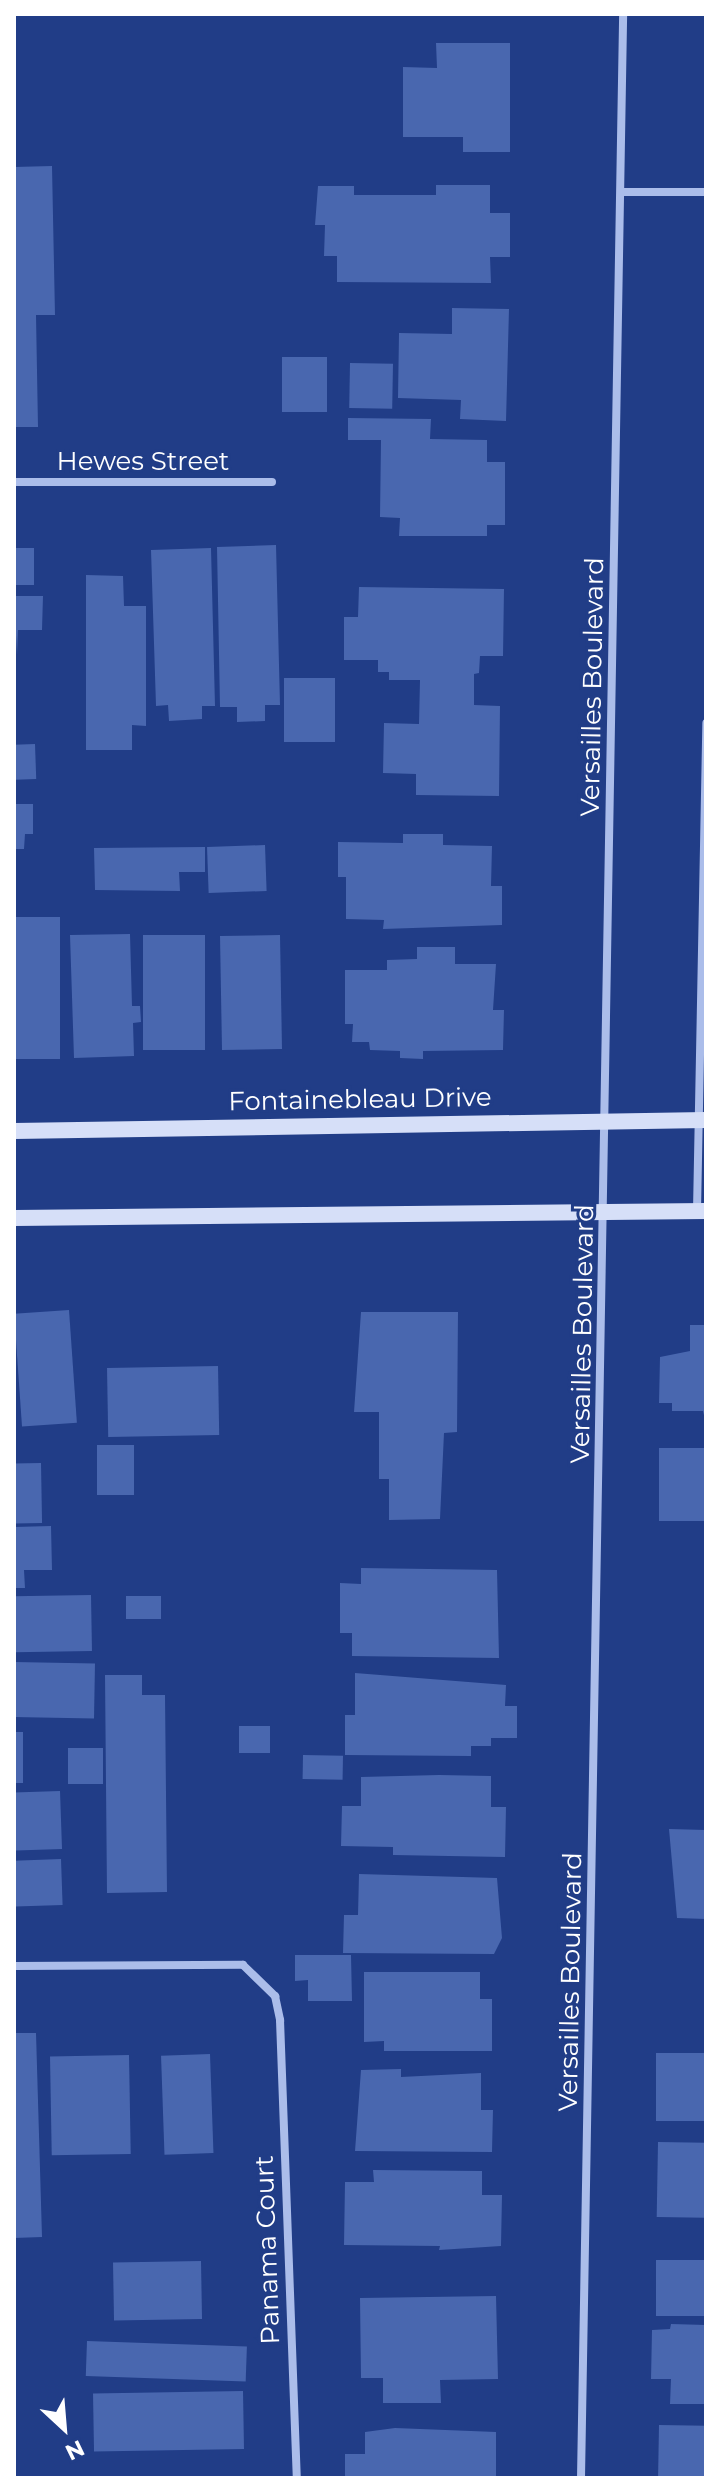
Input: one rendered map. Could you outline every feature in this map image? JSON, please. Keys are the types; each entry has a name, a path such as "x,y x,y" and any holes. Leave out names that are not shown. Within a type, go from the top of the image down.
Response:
{"street":[{"name":"Versailles Boulevard","path":"581,2478 605,1211 623,14"},
{"path":"621,192 706,192"},
{"name":"Hewes Street","path":"14,482 272,482"},
{"path":"14,1218 702,1211 706,723"},
{"name":"Fontainebleau Drive","path":"14,1131 606,1119 702,1120"},
{"name":"Panama Court","path":"14,1966 243,1965 275,1996 280,2020 297,2478"}],"building":[{"path":"436,43 510,43 510,152 463,152 463,137 403,137 403,67 437,68"},
{"path":"52,166 55,315 36,315 38,427 14,427 14,167"},
{"path":"436,185 490,185 490,213 510,213 510,257 490,257 491,283 337,282 337,256 324,256 325,225 315,225 318,186 354,186 354,195 436,195"},
{"path":"452,308 509,309 506,421 460,419 461,400 398,398 399,333 452,334"},
{"path":"282,357 327,357 327,412 282,412"},
{"path":"350,363 393,364 392,409 349,408"},
{"path":"348,418 431,419 430,439 487,440 487,462 505,462 505,525 487,525 487,536 399,536 400,518 380,517 381,440 348,440"},
{"path":"276,545 280,705 265,705 265,721 237,722 237,707 220,707 217,547"},
{"path":"14,548 34,548 34,585 14,585"},
{"path":"211,548 215,706 202,706 202,719 169,721 168,705 156,706 151,550"},
{"path":"86,575 123,576 124,606 146,606 146,726 132,725 132,750 86,750"},
{"path":"359,587 504,589 503,656 480,656 479,673 474,674 474,705 500,706 499,796 416,795 416,774 383,773 384,723 419,724 420,680 389,680 389,672 378,672 378,660 344,660 344,617 358,617"},
{"path":"14,596 43,596 42,630 18,630 17,655"},
{"path":"284,678 335,678 335,742 284,742"},
{"path":"35,744 36,779 15,780 14,745"},
{"path":"14,804 33,804 33,834 25,834 24,849 14,849"},
{"path":"403,834 443,834 443,845 492,846 491,886 502,886 502,925 383,929 384,920 346,919 346,877 338,877 338,842 403,843"},
{"path":"265,845 267,891 209,893 207,847"},
{"path":"205,847 205,872 179,872 180,891 95,890 94,848"},
{"path":"14,917 60,917 60,1059 14,1059"},
{"path":"130,934 132,1006 140,1006 141,1022 133,1023 134,1056 74,1058 70,935"},
{"path":"143,935 205,935 205,1050 143,1050"},
{"path":"280,935 282,1049 222,1050 220,936"},
{"path":"417,947 455,947 455,964 496,964 493,1010 504,1010 503,1050 423,1051 423,1059 400,1058 400,1051 370,1050 369,1042 352,1042 353,1024 345,1024 345,970 387,970 387,960 417,959"},
{"path":"69,1310 77,1423 22,1427 14,1314"},
{"path":"361,1312 458,1312 457,1432 444,1433 440,1519 389,1520 389,1479 379,1479 379,1412 354,1412"},
{"path":"690,1325 706,1325 706,1424 703,1411 672,1411 672,1403 659,1403 660,1357 690,1351"},
{"path":"218,1366 219,1435 108,1437 107,1368"},
{"path":"97,1445 134,1445 134,1495 97,1495"},
{"path":"659,1448 706,1448 706,1521 659,1521"},
{"path":"14,1463 41,1463 42,1523 15,1523"},
{"path":"51,1526 52,1570 24,1570 25,1588 14,1588 14,1527"},
{"path":"361,1568 497,1570 499,1658 352,1656 352,1633 340,1633 340,1583 361,1584"},
{"path":"91,1595 92,1651 15,1652 14,1596"},
{"path":"126,1596 161,1596 161,1619 126,1619"},
{"path":"14,1662 95,1663 94,1718 14,1717"},
{"path":"355,1673 506,1685 505,1706 517,1706 517,1738 491,1738 491,1746 471,1746 471,1756 345,1755 345,1715 355,1715"},
{"path":"105,1675 142,1675 142,1695 165,1695 167,1892 107,1893"},
{"path":"239,1726 270,1726 270,1753 239,1753"},
{"path":"14,1732 23,1732 23,1783 14,1783"},
{"path":"68,1748 103,1748 103,1784 68,1784"},
{"path":"303,1755 343,1756 343,1780 303,1779"},
{"path":"491,1776 491,1807 506,1807 505,1857 393,1855 393,1847 341,1846 342,1806 361,1806 361,1777"},
{"path":"60,1791 62,1849 16,1851 14,1793"},
{"path":"669,1829 706,1830 706,1919 677,1918"},
{"path":"61,1859 63,1905 16,1907 14,1861"},
{"path":"359,1874 497,1878 502,1938 494,1954 343,1953 344,1915 358,1915"},
{"path":"295,1955 351,1955 352,2001 308,2001 308,1980 295,1981"},
{"path":"364,1972 480,1972 480,1999 492,1999 492,2051 384,2051 384,2041 364,2042"},
{"path":"14,2033 36,2033 42,2237 14,2238"},
{"path":"656,2053 706,2053 706,2121 656,2121"},
{"path":"210,2054 213,2153 164,2155 161,2056"},
{"path":"129,2055 131,2154 52,2155 50,2056"},
{"path":"401,2069 401,2077 481,2073 481,2110 493,2110 492,2152 355,2151 361,2070"},
{"path":"658,2142 706,2143 705,2218 657,2217"},
{"path":"373,2170 482,2171 482,2195 502,2195 501,2246 439,2250 440,2246 344,2245 345,2182 374,2182"},
{"path":"656,2260 706,2260 706,2316 656,2316"},
{"path":"201,2261 202,2319 114,2321 113,2263"},
{"path":"496,2296 498,2379 440,2380 441,2403 383,2403 383,2378 361,2378 360,2298"},
{"path":"671,2324 706,2325 706,2404 670,2404 671,2379 651,2379 652,2330 670,2329"},
{"path":"87,2341 247,2347 246,2382 86,2376"},
{"path":"243,2391 244,2449 94,2452 93,2394"},
{"path":"659,2425 706,2426 705,2478 658,2478"},
{"path":"395,2428 496,2432 496,2478 345,2478 345,2454 365,2454 365,2432"}]}
